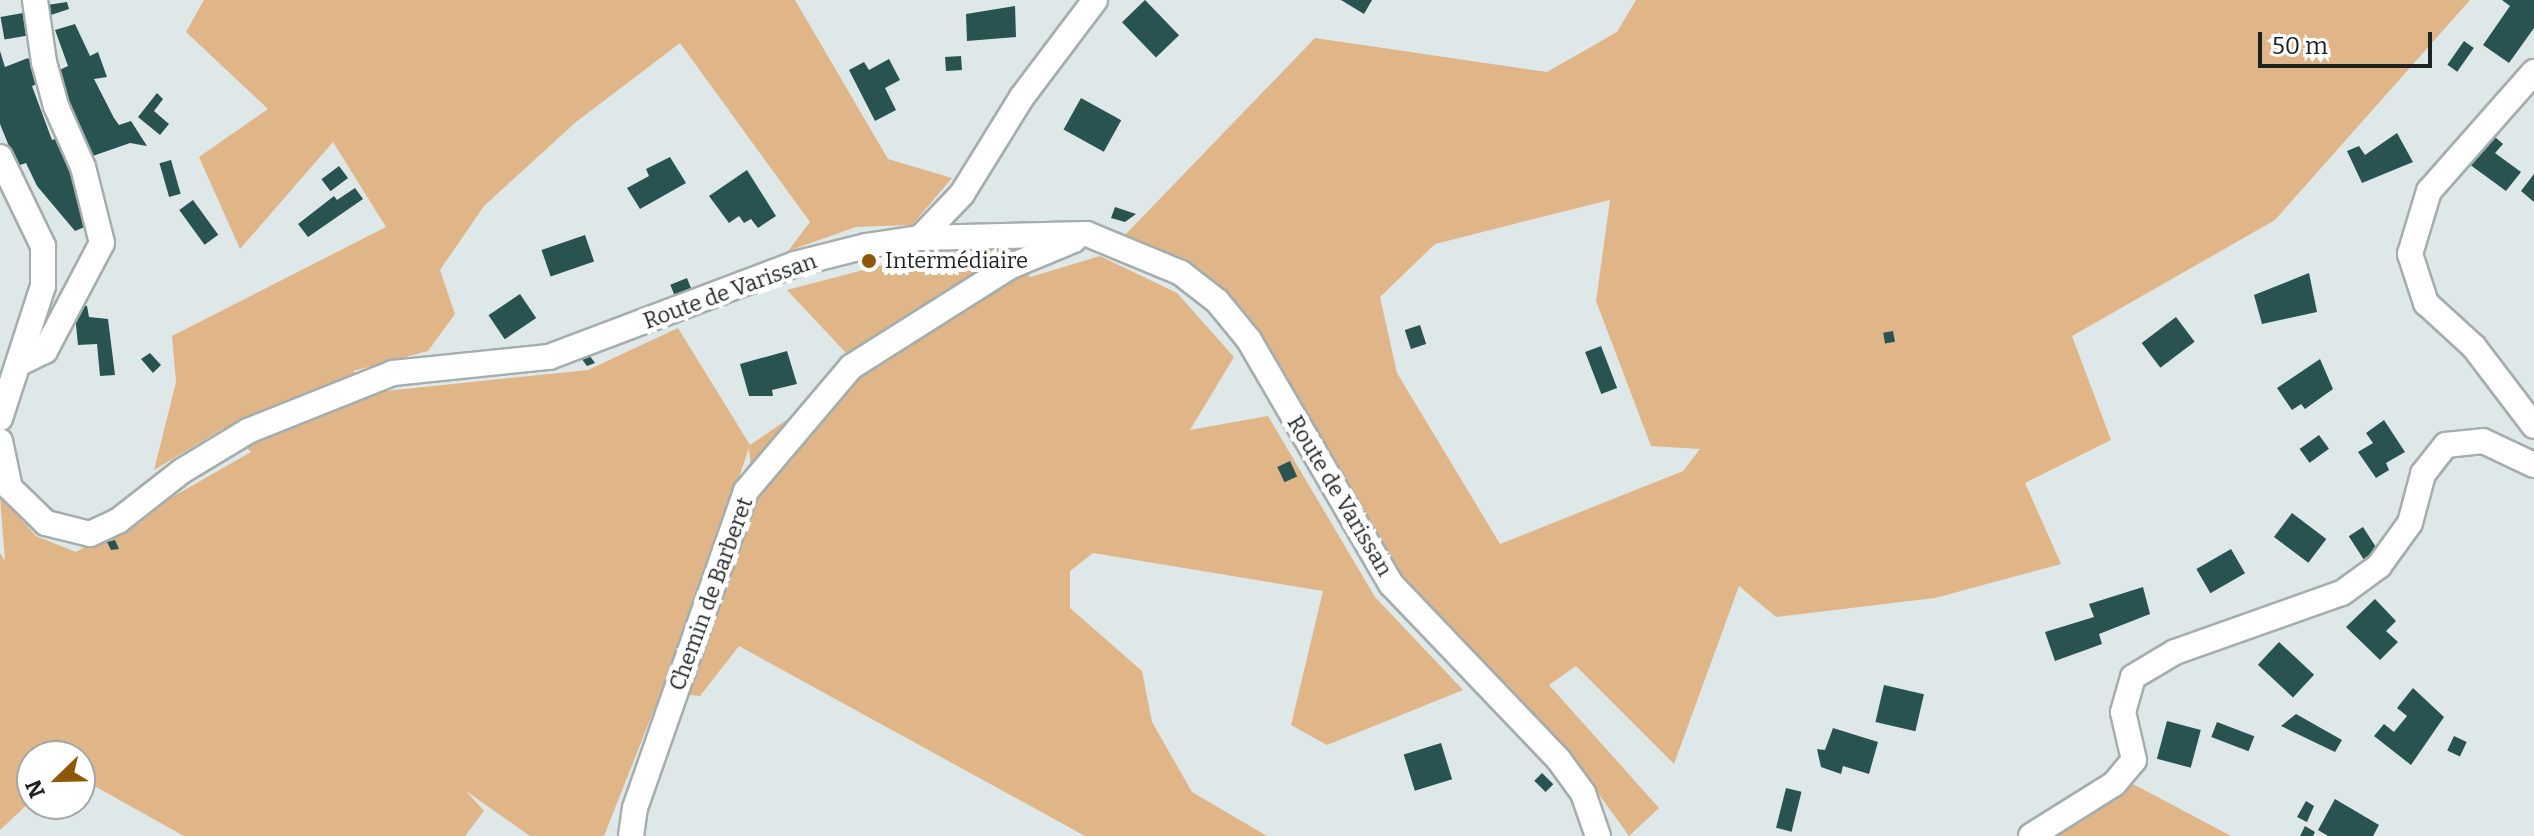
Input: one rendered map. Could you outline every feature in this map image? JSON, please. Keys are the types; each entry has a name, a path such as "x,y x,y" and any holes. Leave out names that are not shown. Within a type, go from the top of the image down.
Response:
{"street":[{"path":"920,238 962,194 1022,97 1095,0"},
{"path":"20,363 45,351 102,243 83,167 48,77 37,1"},
{"path":"2534,72 2429,191 2410,254 2426,303 2474,347 2534,426"},
{"path":"0,157 43,246 43,286 0,418"},
{"name":"Route de Varissan","path":"0,441 10,488 46,523 90,534 118,521 182,471 248,431 329,395 393,373 549,357 795,264 920,238 1087,234 1181,273 1217,301 1249,340 1391,584 1559,760 1583,793 1598,836"},
{"name":"Chemin de Barberet","path":"631,836 635,808 746,491 851,367 1009,267 1087,234"},
{"path":"2031,836 2114,784 2134,760 2123,712 2133,677 2175,652 2342,593 2379,566 2410,523 2423,474 2446,445 2483,441 2534,465"}],"shaded area":[{"path":"204,0 795,0 888,159 952,178 912,225 856,227 788,251 810,222 680,43 576,122 484,206 440,270 455,314 428,351 353,371 376,392 588,370 678,328 750,445 861,369 787,290 928,253 1006,250 1030,277 1100,256 1177,293 1234,357 1190,430 1268,416 1375,597 1463,690 1327,745 1291,725 1323,591 1093,553 1070,571 1070,608 1142,671 1152,722 1192,792 1267,836 1085,836 739,646 700,696 661,692 604,836 530,836 466,791 484,811 465,836 184,836 96,787 96,740 16,740 16,815 0,830 0,553 5,561 0,496 36,536 76,552 251,452 224,428 154,470 176,382 172,336 386,227 333,142 240,249 199,157 268,109 186,32","holes":["749,448 754,502 693,611"]},
{"path":"1636,0 2470,0 2275,220 2072,336 2111,440 2025,483 2061,564 1935,598 1776,617 1739,586 1674,764 1576,666 1549,685 1659,808 1629,836 1574,760 1402,579 1258,333 1195,269 1125,235 1315,38 1547,72 1617,32","holes":["1610,200 1596,301 1651,446 1700,449 1683,471 1500,544 1397,373 1380,297 1435,244"]},
{"path":"2133,784 2231,836 2054,836"}],"building":[{"path":"1145,0 1179,35 1156,57 1122,22"},
{"path":"1341,0 1372,0 1364,14"},
{"path":"2502,0 2534,0 2534,28 2509,63 2483,45 2510,6"},
{"path":"67,2 69,9 51,15 47,5"},
{"path":"1015,6 1016,37 967,41 966,14"},
{"path":"34,11 38,34 5,40 1,17"},
{"path":"75,24 90,56 98,52 107,77 94,79 114,118 119,125 131,121 147,146 130,143 87,158 53,73 68,66 55,30"},
{"path":"2464,41 2474,48 2457,72 2447,65"},
{"path":"0,51 5,67 28,58 34,67 39,83 32,86 52,140 64,136 92,224 75,231 37,186 26,163 17,166 0,124"},
{"path":"961,56 962,70 946,71 945,57"},
{"path":"889,59 900,80 885,88 896,110 875,121 849,70 864,62 869,70"},
{"path":"157,93 163,99 154,111 169,124 160,135 138,117"},
{"path":"1081,98 1121,120 1104,152 1064,129"},
{"path":"2397,133 2413,162 2362,183 2347,151 2359,146 2365,155"},
{"path":"2494,136 2503,144 2495,153 2521,172 2506,191 2469,164"},
{"path":"670,157 686,183 640,209 627,188 649,176 646,169"},
{"path":"171,160 181,194 169,197 159,163"},
{"path":"339,166 348,178 330,191 321,179"},
{"path":"747,170 776,216 758,228 751,219 744,223 739,216 729,223 709,196"},
{"path":"2534,174 2534,202 2521,191"},
{"path":"355,188 363,199 308,237 298,224 334,196 337,200"},
{"path":"193,200 218,235 205,245 179,210"},
{"path":"1115,207 1136,214 1125,222 1111,218"},
{"path":"585,235 594,261 551,276 542,250"},
{"path":"2309,273 2317,312 2262,324 2254,295"},
{"path":"687,278 691,288 674,295 670,285"},
{"path":"520,294 536,318 505,339 488,315"},
{"path":"79,305 87,306 89,317 108,319 115,375 100,376 97,344 78,345 75,315"},
{"path":"2176,317 2195,342 2160,368 2142,343"},
{"path":"1420,325 1426,344 1411,349 1405,330"},
{"path":"1893,331 1895,342 1885,344 1883,333"},
{"path":"1601,346 1617,388 1601,394 1585,352"},
{"path":"787,351 797,384 772,390 773,396 749,396 740,364"},
{"path":"150,353 161,365 153,373 141,359"},
{"path":"589,355 595,363 587,366 581,358"},
{"path":"2320,359 2333,389 2305,409 2301,404 2292,410 2277,388"},
{"path":"2384,420 2405,452 2386,463 2389,470 2376,478 2358,452 2373,443 2366,433"},
{"path":"2319,435 2329,449 2310,463 2300,449"},
{"path":"1290,461 1297,476 1284,482 1277,467"},
{"path":"2292,513 2326,539 2308,563 2274,537"},
{"path":"2363,527 2378,550 2363,559 2349,536"},
{"path":"115,540 119,549 111,550 107,542"},
{"path":"2231,549 2245,573 2210,593 2196,569"},
{"path":"2143,587 2150,614 2099,634 2102,644 2055,661 2045,632 2094,617 2089,604"},
{"path":"2375,599 2396,621 2386,631 2398,642 2380,660 2346,627"},
{"path":"2279,642 2314,675 2293,697 2258,665"},
{"path":"1884,685 1924,694 1915,731 1875,722"},
{"path":"2413,688 2444,717 2411,765 2374,736 2384,724 2394,732 2407,716 2397,708"},
{"path":"2296,714 2342,740 2335,752 2281,726"},
{"path":"2167,721 2201,730 2191,768 2157,759"},
{"path":"2217,722 2254,736 2249,751 2211,737"},
{"path":"1833,728 1878,742 1869,774 1843,766 1841,774 1821,767 1817,749 1825,750"},
{"path":"2454,736 2467,742 2460,756 2447,751"},
{"path":"1441,743 1452,779 1415,791 1404,754"},
{"path":"1542,773 1553,784 1546,792 1534,781"},
{"path":"1786,788 1802,792 1792,832 1776,828"},
{"path":"2335,799 2379,825 2373,836 2328,836 2318,830"},
{"path":"2306,801 2314,806 2307,822 2297,817"},
{"path":"2305,826 2315,832 2313,836 2300,836"}],"place":[{"name":"Intermédiaire","path":"869,261"}]}
